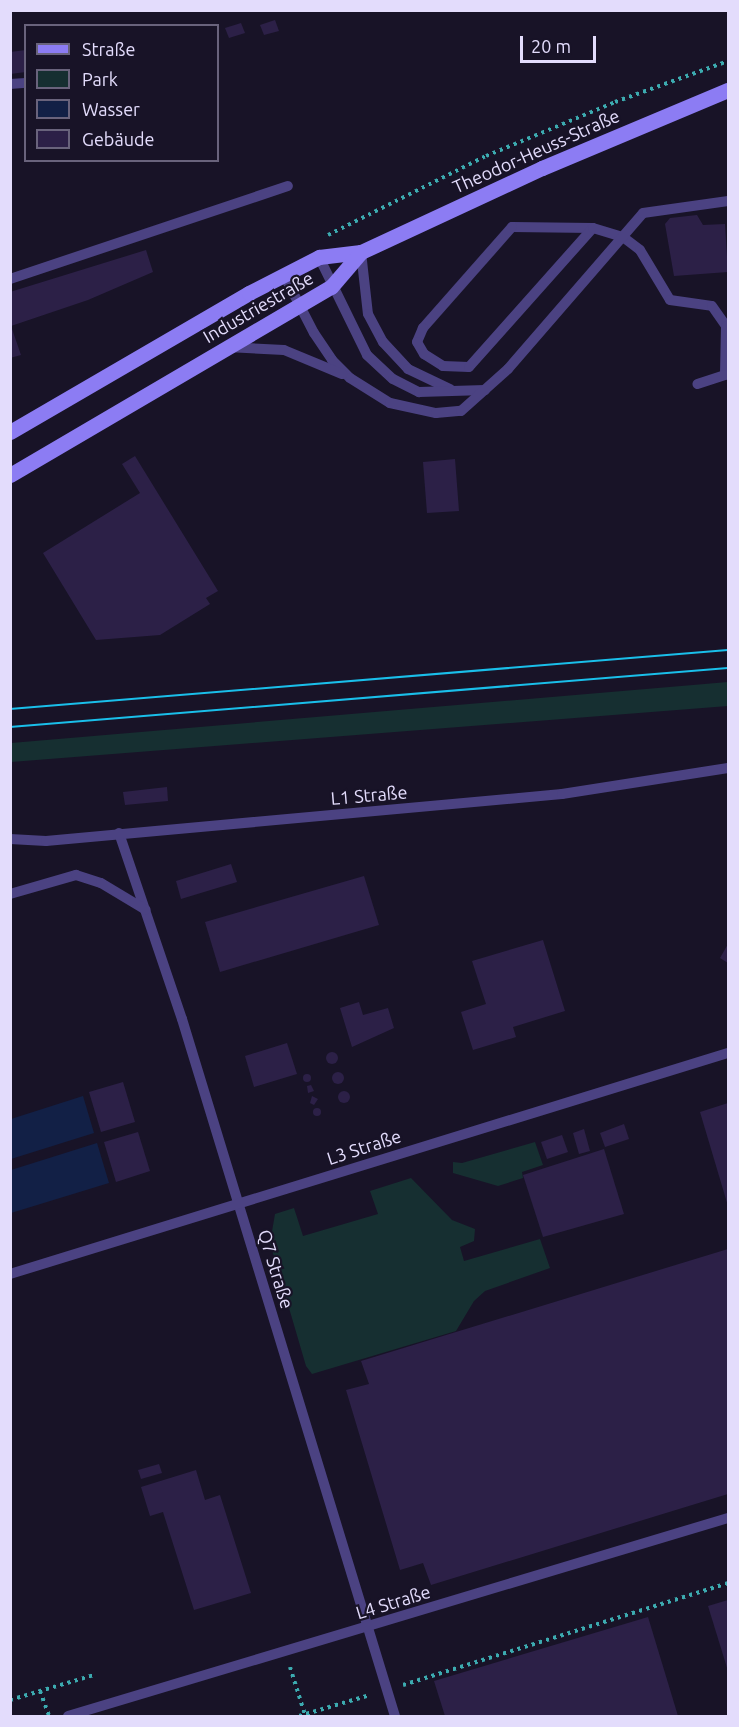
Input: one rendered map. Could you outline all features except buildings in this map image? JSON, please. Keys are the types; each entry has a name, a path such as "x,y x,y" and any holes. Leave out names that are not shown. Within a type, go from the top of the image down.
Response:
{"main road":[{"name":"Theodor-Heuss-Straße","path":"361,252 542,168 729,90"},
{"name":"Industriestraße","path":"10,432 319,257 361,252"},
{"name":"Industriestraße","path":"10,476 331,287 361,252"}],"lane":[{"path":"10,279 288,186"},
{"path":"227,347 284,350 350,378 390,403 436,413 461,411 485,390 643,213 683,205 729,201"},
{"path":"593,228 469,367 443,366 424,354 417,342 423,328 512,227 593,228 623,237 640,250 670,300 712,306 726,326 725,375 697,384"},
{"path":"361,252 368,314 383,342 408,369 450,389"},
{"path":"319,257 331,287 367,356 393,379 419,392 450,389 485,390"},
{"path":"284,275 332,360 350,378"},
{"name":"L1 Straße","path":"10,839 46,841 562,794 729,768"},
{"name":"Q7 Straße","path":"119,833 146,910 239,1204 395,1716"},
{"path":"10,894 76,875 100,883 146,910"},
{"name":"L3 Straße","path":"10,1274 729,1053"},
{"name":"L4 Straße","path":"68,1716 729,1518"}],"path":[{"path":"323,237 486,156 615,102 729,61"},
{"path":"299,1716 729,1583"},
{"path":"285,1651 305,1715"},
{"path":"10,1700 94,1675"},
{"path":"40,1690 50,1716"}],"green space":[{"path":"728,682 728,706 11,762 11,743"},
{"path":"535,1142 543,1165 522,1172 523,1178 498,1186 453,1173 453,1162 462,1163"},
{"path":"411,1178 452,1220 475,1229 474,1241 460,1247 464,1261 540,1239 550,1268 485,1291 474,1301 456,1331 312,1374 306,1366 270,1243 275,1214 294,1208 303,1236 378,1214 370,1191"}],"water":[{"path":"83,1096 94,1133 11,1159 11,1119"},
{"path":"97,1143 109,1183 11,1213 11,1170"}],"tram line":[{"path":"10,709 728,650"},
{"path":"10,727 728,668"}]}
